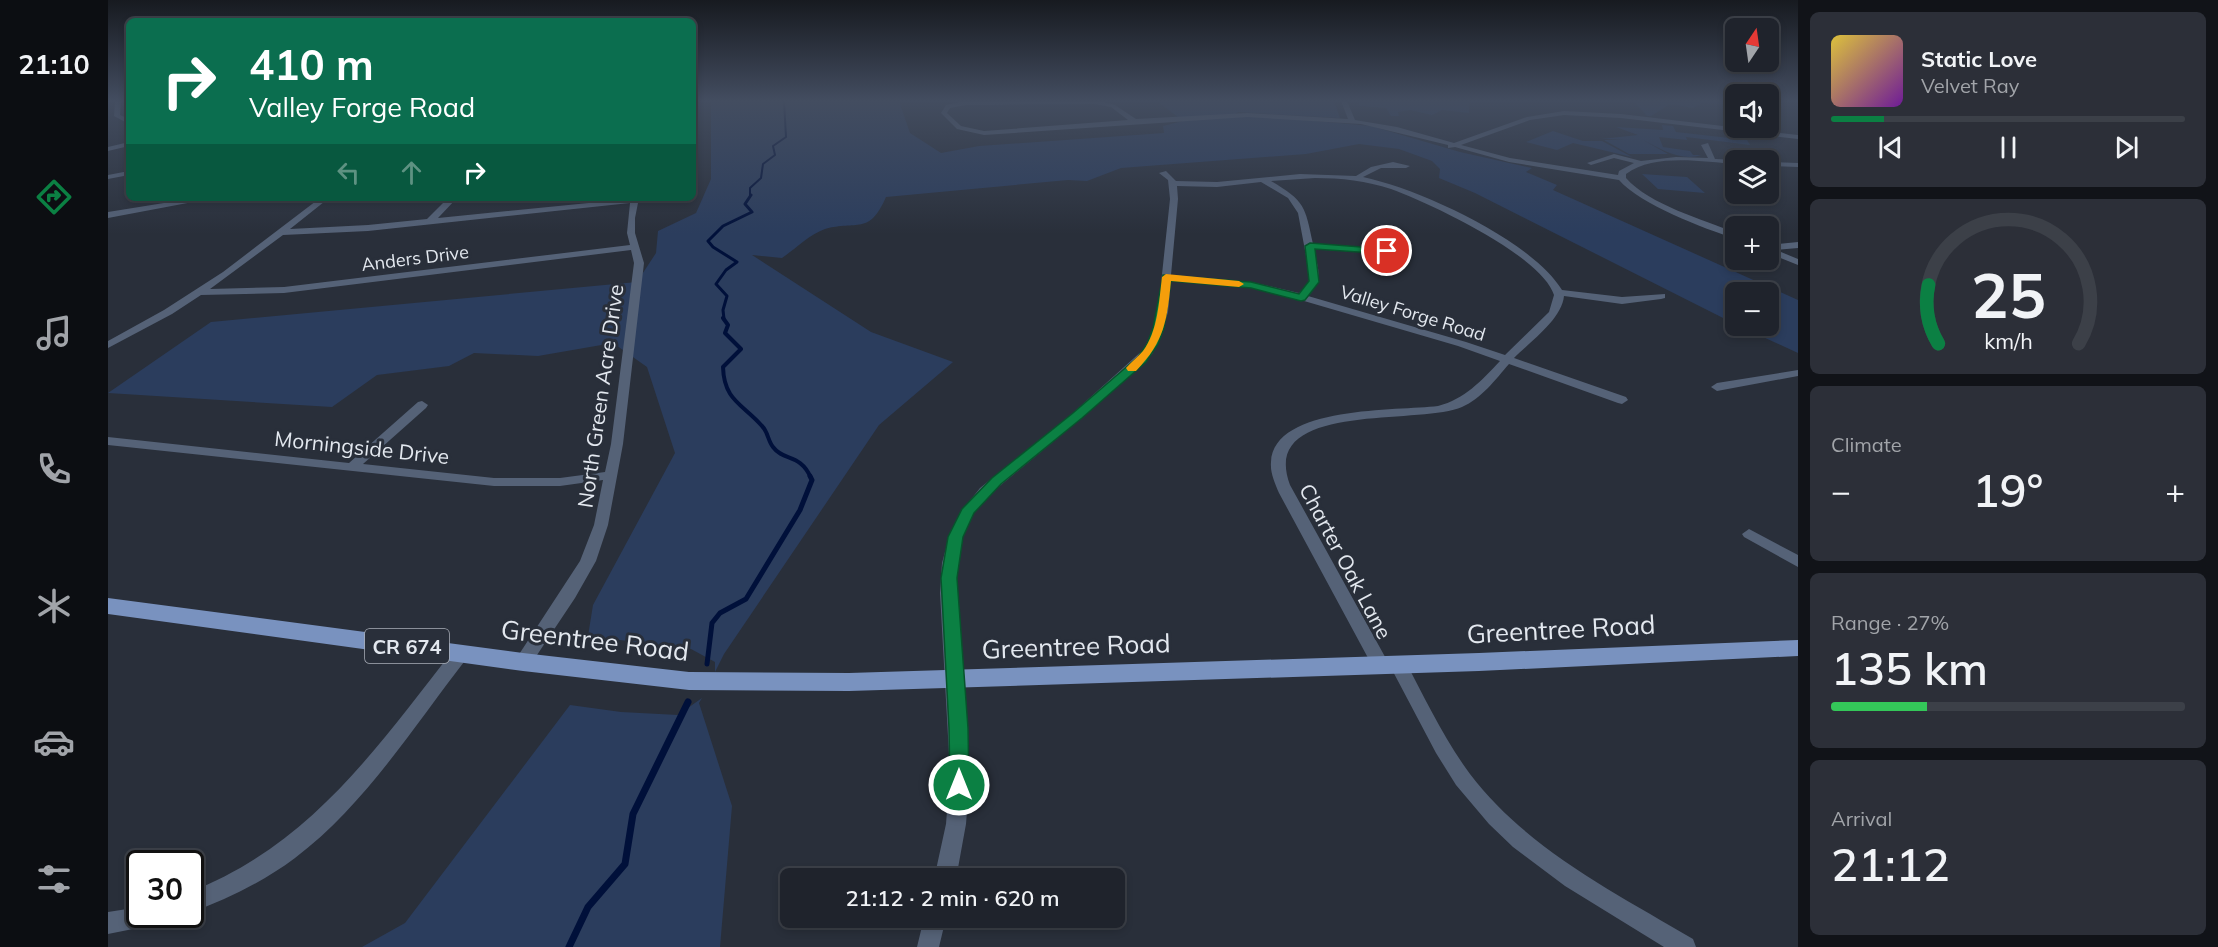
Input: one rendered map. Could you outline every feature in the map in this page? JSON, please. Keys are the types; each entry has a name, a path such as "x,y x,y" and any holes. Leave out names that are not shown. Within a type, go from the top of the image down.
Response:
{"main road":[{"name":"Greentree Road","path":"108,606 523,662 671,680 707,681 812,683 1798,648"}],"street":[{"path":"108,149 124,145"},
{"path":"1705,145 1713,161"},
{"path":"1451,146 1538,166 1622,178 1630,189 1725,231"},
{"path":"1591,163 1610,156 1642,163"},
{"path":"1622,178 1624,170 1642,163 1676,160 1725,162"},
{"path":"1779,164 1798,165"},
{"path":"1357,178 1373,167 1406,166"},
{"path":"108,177 126,174"},
{"path":"947,868 959,797 959,739 949,578 952,550 961,524 976,501 1142,359 1153,344 1159,328 1174,199 1168,178 1215,184 1304,175 1357,178 1411,195 1513,249 1545,272 1558,292 1606,300 1651,299 1661,296"},
{"path":"1262,179 1286,193 1297,204 1304,218 1314,282 1301,297"},
{"path":"108,215 192,201"},
{"path":"108,345 199,292 321,201"},
{"path":"429,222 450,201"},
{"path":"280,232 349,230 616,201"},
{"name":"North Green Acre Drive","path":"523,662 569,594 588,561 602,525 612,475 639,263 631,233 634,201"},
{"path":"1779,248 1798,245"},
{"path":"1310,246 1387,251"},
{"name":"Anders Drive","path":"199,292 284,291 635,247"},
{"path":"1779,254 1798,262"},
{"name":"Valley Forge Road","path":"1166,277 1251,285 1301,297 1508,359 1622,400"},
{"name":"Charter Oak Lane","path":"1558,292 1558,303 1553,314 1459,404 1449,408 1322,423 1297,430 1281,447 1278,469 1289,500 1389,664 1456,770 1496,819 1560,869 1685,947"},
{"path":"1717,387 1798,373"},
{"path":"352,467 422,405"},
{"name":"Morningside Drive","path":"108,441 514,482 560,482 612,475"},
{"path":"1749,534 1798,562"},
{"path":"204,897 264,866 300,841 331,812 461,653"},
{"path":"108,923 126,920"},
{"path":"928,947 933,928"}],"shaded area":[{"path":"711,145 929,145 941,153 990,145 1353,145 1306,154 1121,168 1087,181 1068,180 886,197 880,209 868,222 819,231 782,258 752,255 871,332 953,362 879,425 724,654 715,672 715,662 691,649 588,636 593,605 675,453 647,367 613,343 538,356 474,353 449,366 377,375 332,407 108,393 211,322 637,282 656,253 658,231 696,213 711,179"},
{"path":"1369,145 1437,145 1532,168 1526,172 1557,185 1553,190 1725,267 1725,270 1731,270 1758,282 1725,282 1725,319 1475,193 1439,178 1440,169 1432,161 1399,149"},
{"path":"1538,145 1568,145 1557,150"},
{"path":"1582,145 1610,145 1632,157"},
{"path":"1613,145 1652,145 1668,154 1629,154"},
{"path":"1653,145 1662,145 1690,151 1693,155 1701,155 1686,157 1671,154"},
{"path":"1642,174 1687,177 1705,193 1658,189"},
{"path":"1779,291 1798,300 1798,353 1761,336 1779,336"},
{"path":"702,698 699,703 732,806 720,947 362,947 405,923 570,705 621,712 678,715"}],"waterway":[{"path":"750,196 750,188 761,178 763,164 775,155 774,145"},
{"path":"724,319 723,310 727,296 716,284 726,270 737,262 713,247 708,241 723,226 752,212 745,204 750,196"},
{"path":"707,664 712,623 720,613 746,599 800,510 812,480 807,470 797,461 777,452 771,445 764,428 731,395 724,378 723,367 741,349 725,333 728,325 723,318"},
{"path":"569,947 588,907 625,864 633,814 688,702"}],"slow traffic":[{"path":"1132,368 1148,352 1159,328 1166,277 1239,284"}],"route":[{"path":"959,785 956,692 948,593 952,550 961,524 976,501 1040,444 1078,416 1148,352 1159,328 1166,277 1251,285 1301,297 1312,286 1315,277 1310,246 1387,251"}]}
